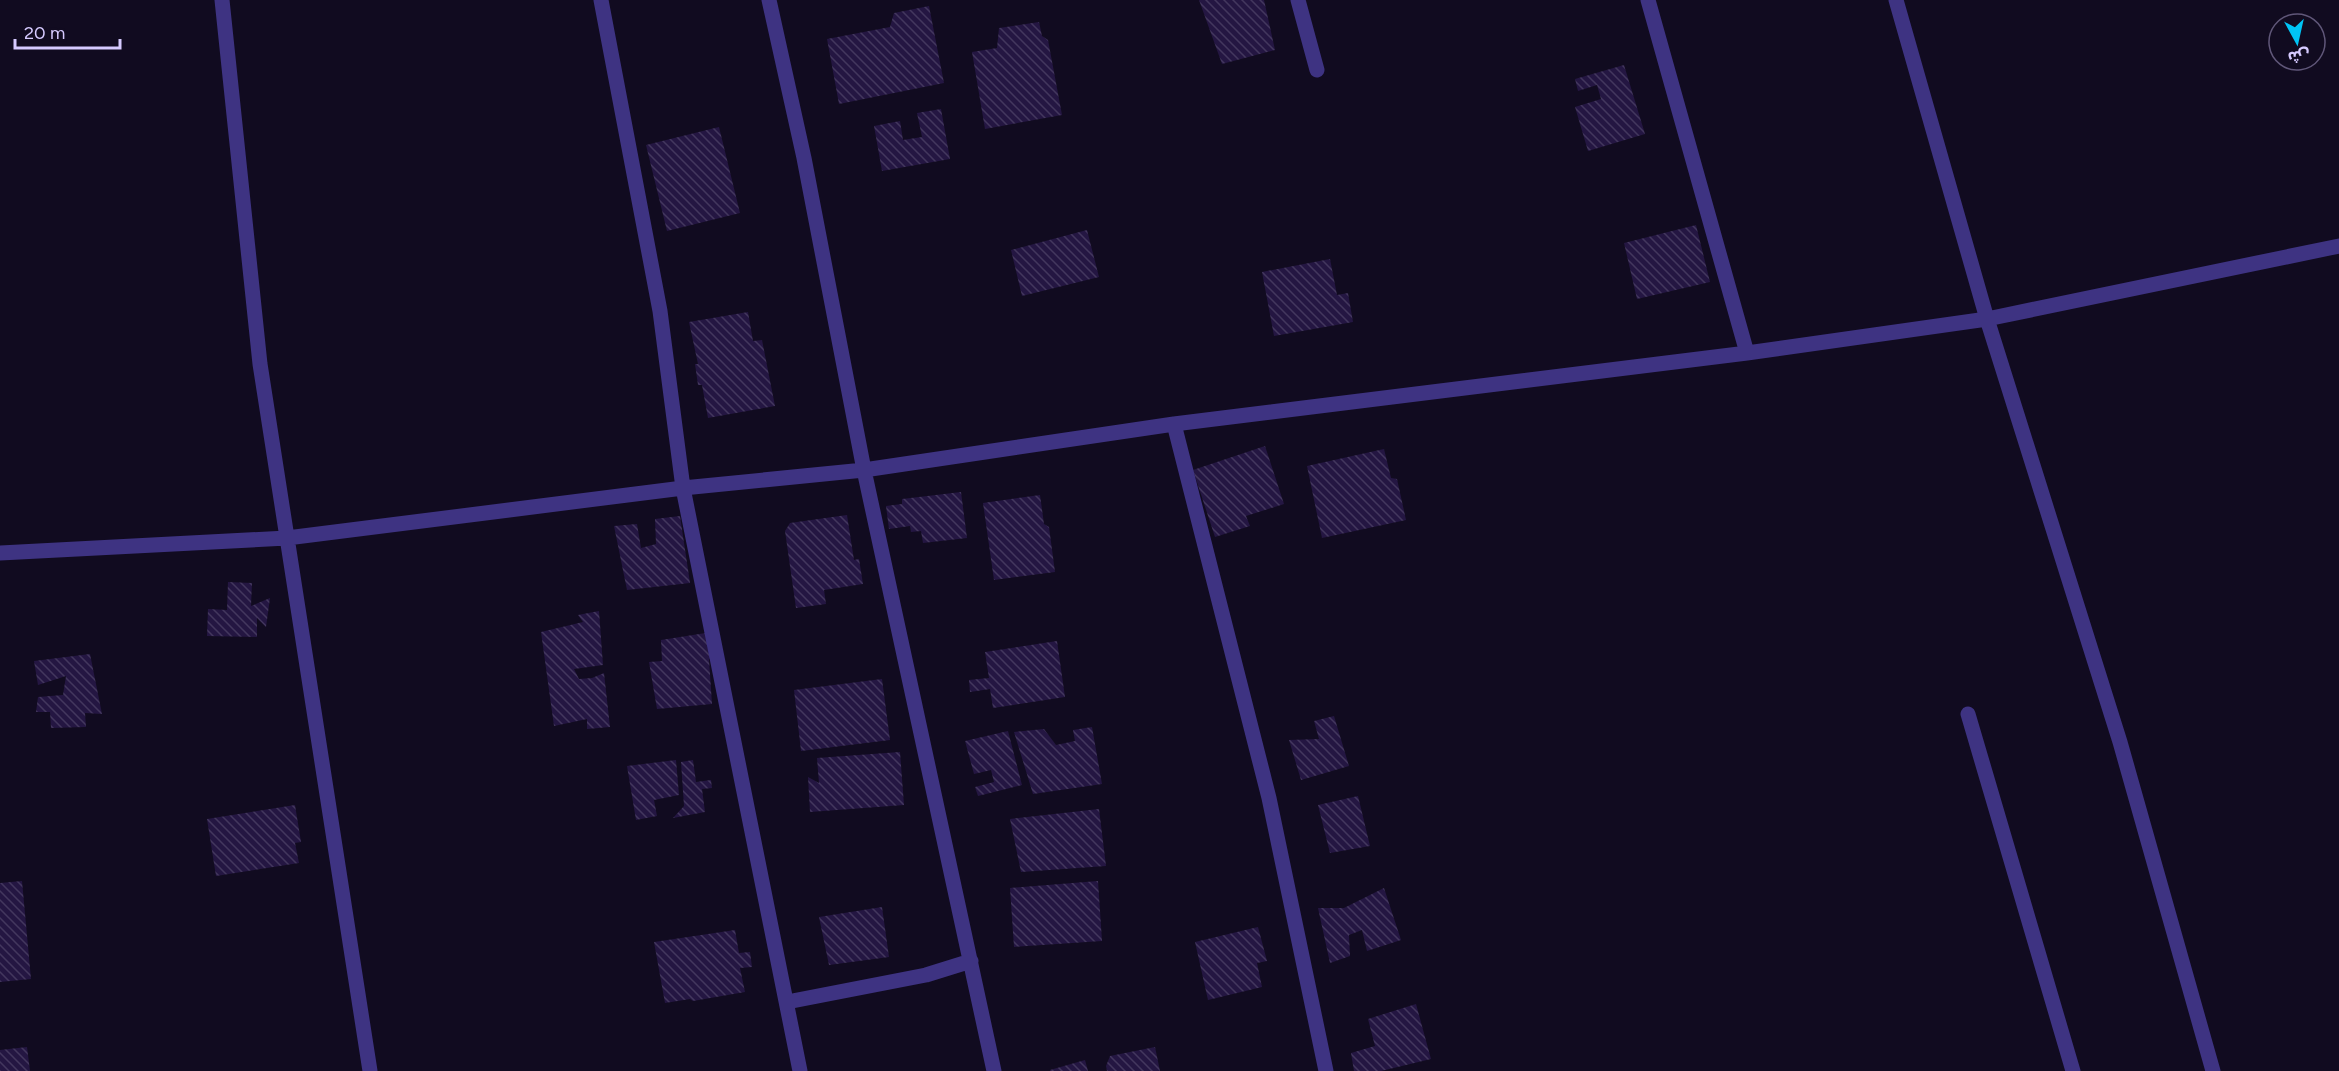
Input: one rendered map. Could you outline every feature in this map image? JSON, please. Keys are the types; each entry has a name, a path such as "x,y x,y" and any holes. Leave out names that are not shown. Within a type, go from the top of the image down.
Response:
{"street":[{"path":"222,0 260,364 370,1071"},
{"path":"601,0 660,310 683,488 800,1071"},
{"path":"769,0 804,158 864,470 994,1071"},
{"path":"1298,0 1317,70"},
{"path":"1648,0 1747,353"},
{"path":"1896,0 1987,319 2120,741 2213,1071"},
{"path":"0,553 287,538 683,488 864,470 1174,424 1747,353 1987,319 2339,246"},
{"path":"1174,424 1269,798 1326,1071"},
{"path":"1968,714 2073,1071"},
{"path":"787,1002 926,975 971,961"}],"building":[{"path":"1199,0 1264,0 1275,50 1222,64"},
{"path":"929,6 944,83 839,104 827,39 890,27 894,13"},
{"path":"1039,22 1042,36 1048,40 1062,115 985,129 972,52 997,48 999,28"},
{"path":"1624,65 1645,134 1588,151 1575,107 1601,99 1597,85 1578,91 1575,79"},
{"path":"941,109 950,159 882,171 874,126 900,121 903,140 922,137 917,113"},
{"path":"719,127 740,213 667,231 646,145"},
{"path":"1696,225 1710,282 1637,299 1624,243"},
{"path":"1087,230 1099,277 1022,296 1011,250"},
{"path":"1330,259 1337,295 1348,293 1353,322 1274,336 1262,272"},
{"path":"748,312 753,341 762,340 775,406 708,418 702,385 698,385 695,364 698,364 689,322"},
{"path":"1265,446 1284,504 1246,516 1250,526 1215,537 1193,470"},
{"path":"1384,449 1391,478 1397,479 1406,520 1322,538 1307,466"},
{"path":"961,492 967,538 923,543 921,531 911,532 910,526 889,529 886,506 902,504 902,499"},
{"path":"1040,495 1044,524 1049,527 1055,572 994,580 983,503"},
{"path":"847,515 854,560 859,559 863,584 824,590 826,604 796,608 785,531 790,523"},
{"path":"680,516 690,583 627,590 614,526 637,524 641,548 656,544 655,519"},
{"path":"228,582 252,583 251,606 270,598 266,627 257,618 257,637 207,636 208,609 227,610"},
{"path":"599,611 603,665 574,669 579,679 592,678 604,673 610,727 587,729 587,719 554,726 541,632 583,622 578,615"},
{"path":"712,632 714,655 709,659 712,704 657,709 649,662 662,661 661,640"},
{"path":"1057,641 1065,697 993,708 990,689 970,692 969,680 989,678 985,652"},
{"path":"90,654 102,714 85,713 86,727 51,728 50,712 36,712 38,697 63,695 66,676 38,685 34,661"},
{"path":"882,679 890,740 801,751 794,690"},
{"path":"1334,716 1349,766 1301,780 1289,740 1319,739 1314,721"},
{"path":"1092,727 1102,784 1033,794 1014,732 1044,729 1056,745 1075,741 1073,730"},
{"path":"1008,731 1022,785 978,796 975,787 994,782 991,770 974,774 965,741"},
{"path":"900,752 904,805 810,812 808,777 819,783 817,758"},
{"path":"676,760 679,795 654,800 657,816 636,820 627,766"},
{"path":"693,760 696,782 711,780 712,788 702,789 705,812 673,818 684,806 681,762"},
{"path":"1358,796 1370,846 1330,853 1318,805"},
{"path":"295,805 301,842 295,843 299,863 216,876 207,819"},
{"path":"1099,809 1106,866 1021,872 1010,819"},
{"path":"22,881 31,979 0,982 0,883"},
{"path":"1098,881 1102,941 1014,947 1010,888"},
{"path":"1384,888 1401,940 1367,951 1362,930 1349,935 1350,956 1330,963 1318,908 1344,908"},
{"path":"882,907 889,957 829,965 819,917"},
{"path":"1258,927 1267,961 1257,963 1262,987 1208,1000 1195,942"},
{"path":"735,930 739,953 750,952 752,967 740,968 745,992 693,1001 690,999 665,1003 654,942"},
{"path":"1416,1004 1431,1059 1381,1071 1354,1071 1351,1053 1375,1046 1368,1019"},
{"path":"27,1047 30,1071 0,1071 0,1050"},
{"path":"1155,1047 1160,1071 1107,1071 1106,1066 1110,1056"},
{"path":"1085,1060 1088,1071 1050,1071 1050,1070"}]}
